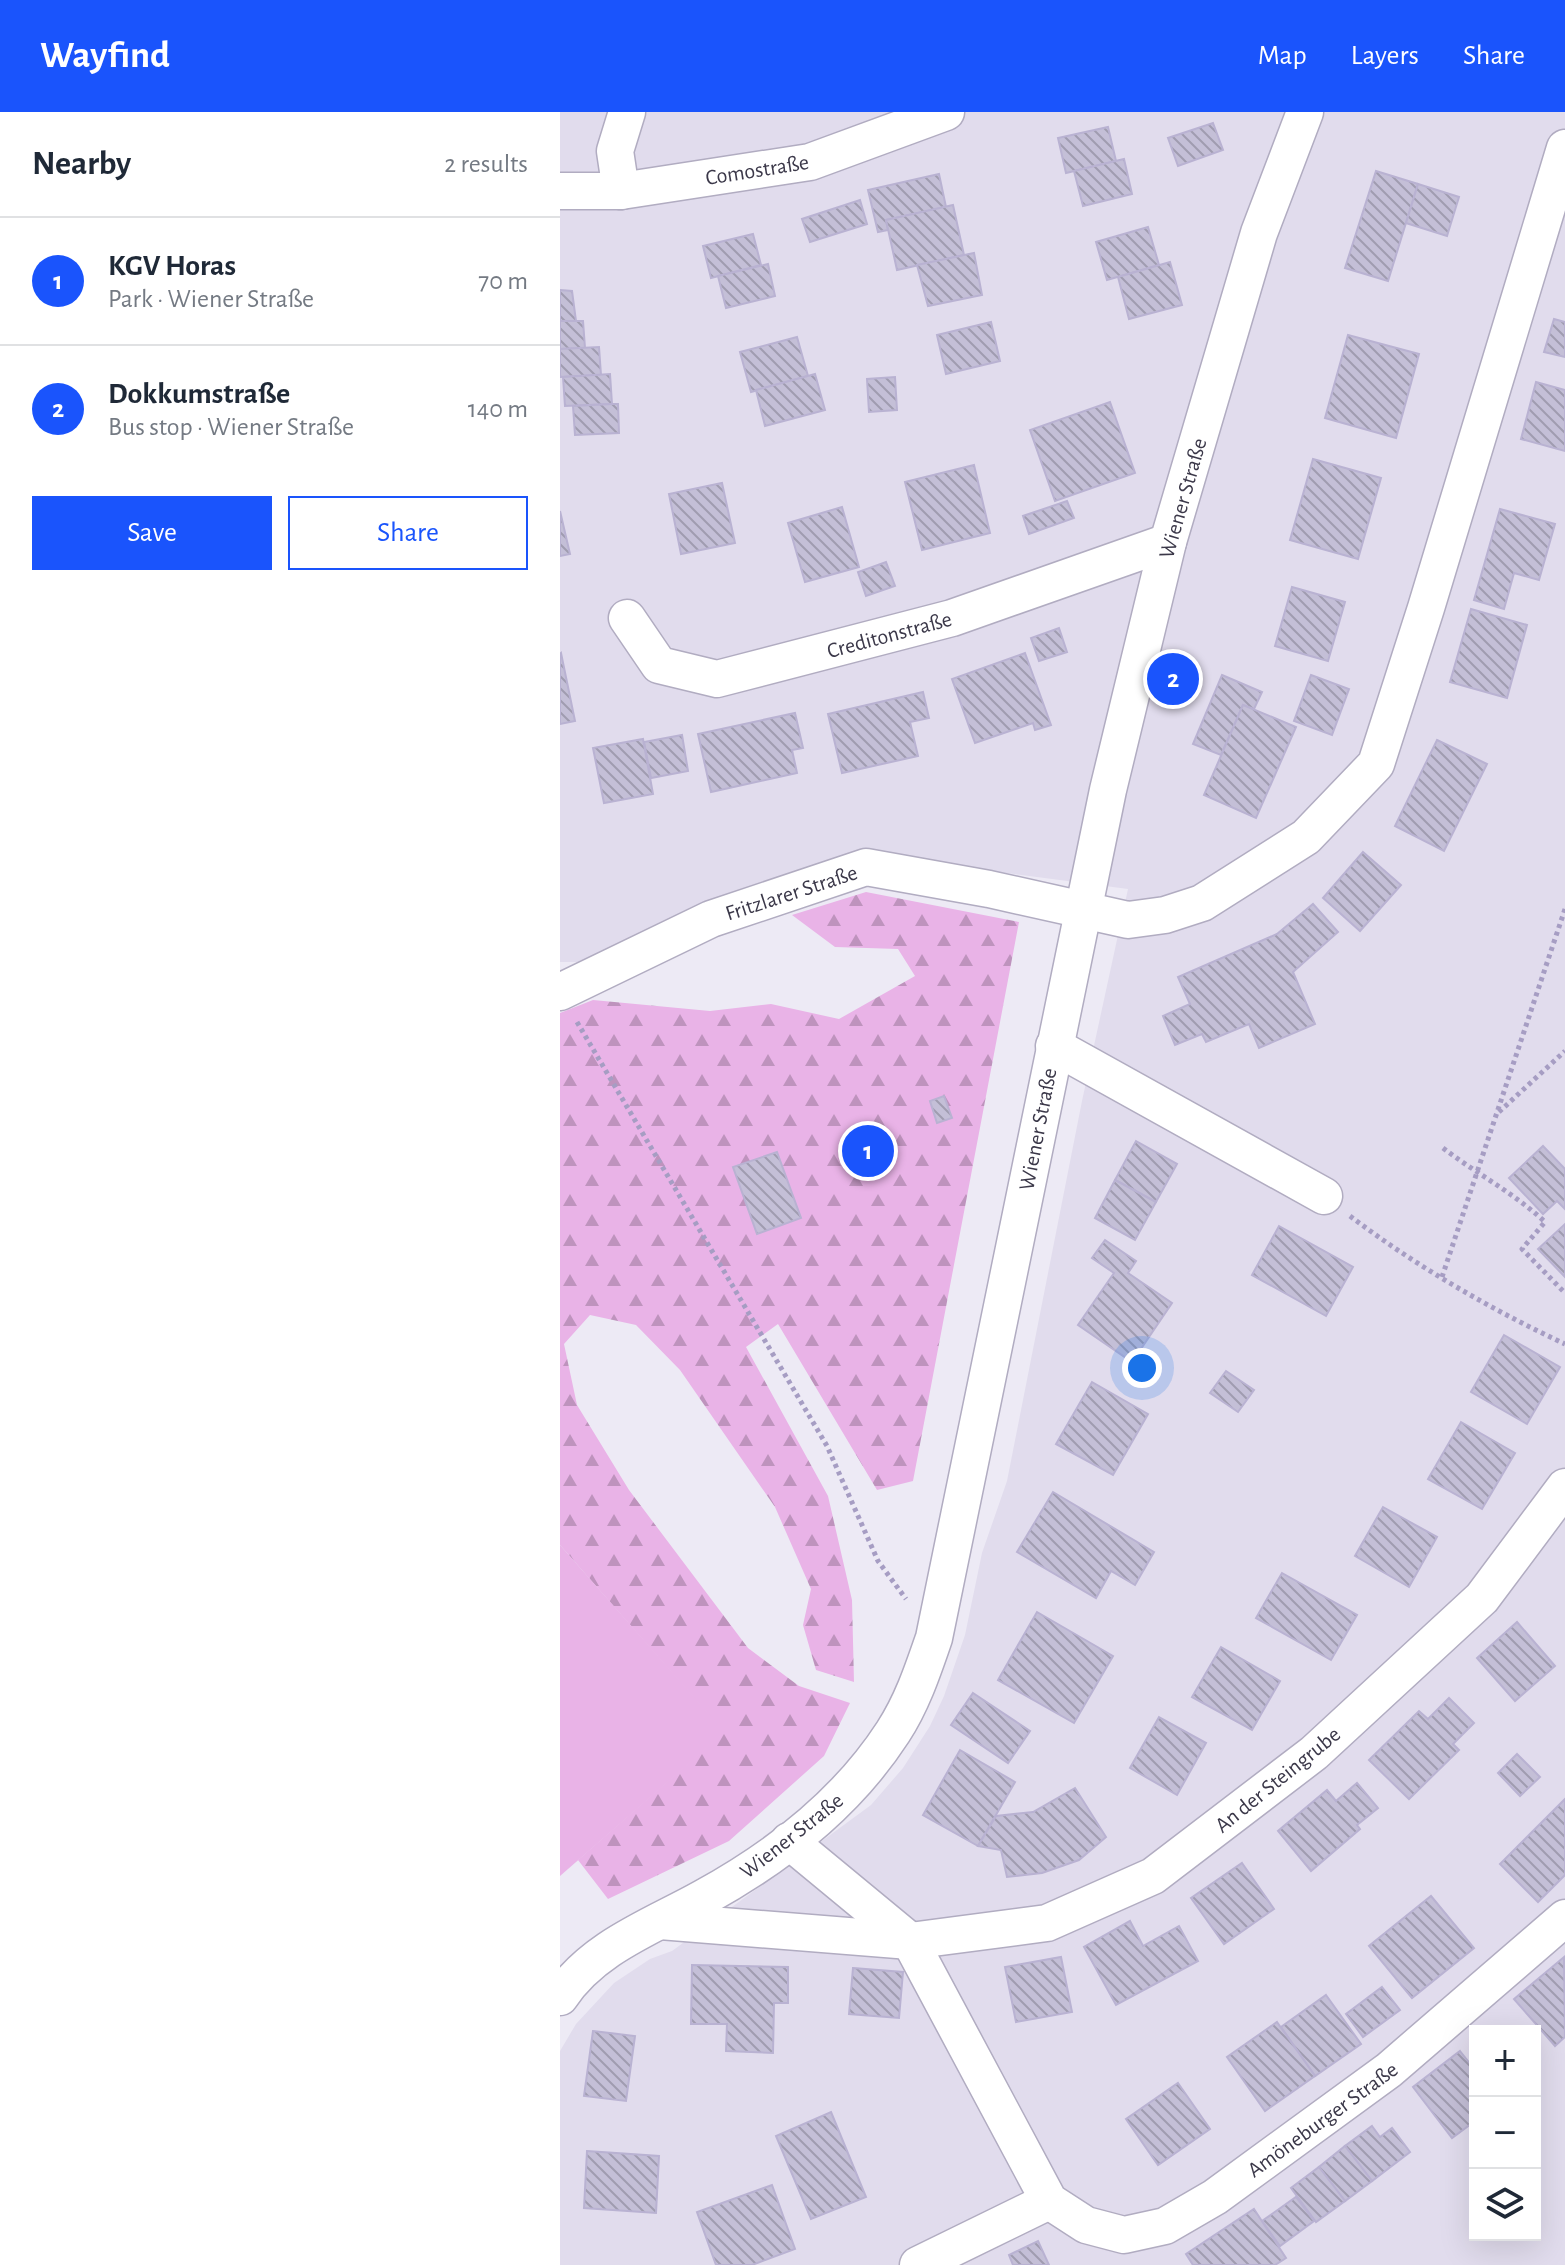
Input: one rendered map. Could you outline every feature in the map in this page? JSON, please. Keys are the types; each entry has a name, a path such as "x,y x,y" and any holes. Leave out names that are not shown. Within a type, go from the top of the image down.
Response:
{"street":[{"path":"621,191 615,151 627,112"},
{"name":"Comostraße","path":"560,191 621,191 810,162 946,112"},
{"name":"Wiener Straße","path":"560,1997 607,1950 748,1872 847,1792 893,1732 917,1687 934,1638 1108,790 1168,542 1259,233 1305,112"},
{"name":"Fritzlarer Straße","path":"568,1006 711,919 866,867 989,889 1128,920 1165,915 1202,903 1306,837 1376,764 1565,148"},
{"name":"Creditonstraße","path":"627,618 659,665 717,679 952,618 1168,542"},
{"path":"1054,1046 1324,1196"},
{"name":"An der Steingrube","path":"657,1921 910,1941 1047,1923 1153,1876 1314,1753 1482,1598 1565,1487"},
{"path":"789,1841 910,1941"},
{"name":"Amöneburger Straße","path":"910,1941 1049,2201 1086,2225 1124,2235 1165,2226 1215,2197 1389,2070 1565,1918"},
{"path":"918,2265 1049,2201"}],"path":[{"path":"1442,1277 1565,909"},
{"path":"568,1006 827,1446 878,1561 934,1638"},
{"path":"1499,1112 1565,1051"},
{"path":"1443,1148 1521,1200 1545,1222 1522,1249 1565,1293"},
{"path":"1324,1196 1392,1248 1522,1324 1565,1344"}],"shaded area":[{"path":"560,112 1565,112 1565,2265 560,2265 560,2051 576,2024 614,1983 650,1959 672,1951 871,1805 903,1768 930,1726 944,1696 965,1635 982,1553 1007,1481 1082,1101 1128,889 930,863 785,877 693,907 580,962 560,962"}],"green space":[{"path":"866,892 1019,922 913,1481 877,1490 778,1324 746,1347 828,1496 852,1600 854,1682 816,1670 803,1625 811,1589 775,1507 680,1370 636,1325 590,1315 564,1344 577,1405 629,1490 748,1648 799,1686 850,1703 824,1756 729,1841 608,1899 578,1860 724,1732 560,1545 560,1013 593,1000 710,1011 771,1004 839,1019 915,976 898,949 835,947 792,915"},
{"path":"560,1545 725,1732 560,1876"}],"building":[{"path":"1213,123 1223,150 1178,166 1168,138"},
{"path":"1108,127 1116,161 1066,173 1058,138"},
{"path":"1124,159 1132,194 1083,206 1074,171"},
{"path":"1376,171 1418,184 1388,281 1345,268"},
{"path":"939,174 946,207 886,220 888,230 878,232 868,190"},
{"path":"1418,184 1459,197 1447,236 1406,223"},
{"path":"860,200 867,224 810,242 802,219"},
{"path":"953,205 964,255 897,270 886,220"},
{"path":"1148,227 1159,265 1107,280 1096,242"},
{"path":"753,234 761,265 711,278 703,246"},
{"path":"974,253 982,295 928,306 917,265"},
{"path":"1170,262 1182,305 1129,319 1118,277"},
{"path":"768,264 775,296 726,308 718,276"},
{"path":"560,290 572,291 576,321 560,321"},
{"path":"1554,319 1565,322 1565,357 1544,352"},
{"path":"560,321 583,321 585,348 560,349"},
{"path":"991,322 1000,361 946,374 937,335"},
{"path":"1348,335 1419,354 1396,438 1325,418"},
{"path":"797,337 808,376 751,392 740,352"},
{"path":"599,347 601,375 560,377 560,349"},
{"path":"610,374 612,404 565,406 563,377"},
{"path":"815,374 825,410 765,426 756,390"},
{"path":"895,377 897,410 869,412 867,379"},
{"path":"1536,382 1565,390 1565,451 1521,439"},
{"path":"1110,402 1135,473 1055,501 1030,430"},
{"path":"618,404 619,433 575,435 573,406"},
{"path":"1313,459 1381,478 1358,559 1290,540"},
{"path":"974,465 990,533 922,550 905,482"},
{"path":"722,483 735,543 681,554 669,494"},
{"path":"1067,501 1074,518 1029,534 1023,516"},
{"path":"842,507 859,567 805,582 788,523"},
{"path":"1500,509 1555,524 1539,580 1514,573 1504,609 1474,600"},
{"path":"560,511 570,554 560,556"},
{"path":"886,562 895,586 866,596 858,572"},
{"path":"1292,587 1345,602 1328,661 1275,646"},
{"path":"1471,609 1527,625 1507,698 1450,682"},
{"path":"1059,628 1067,652 1039,661 1031,638"},
{"path":"1025,653 1051,725 1035,730 1033,723 975,743 952,679"},
{"path":"560,654 575,721 560,724"},
{"path":"1222,675 1262,692 1254,709 1243,705 1221,755 1193,744"},
{"path":"1311,675 1349,689 1332,735 1294,721"},
{"path":"923,692 929,718 910,722 918,756 842,773 828,714"},
{"path":"1243,705 1296,727 1256,818 1204,795"},
{"path":"795,713 803,748 792,750 797,773 711,792 698,734"},
{"path":"682,735 688,771 651,778 644,742"},
{"path":"643,739 653,794 604,803 593,748"},
{"path":"1437,740 1487,764 1444,851 1395,826"},
{"path":"1363,852 1401,885 1360,931 1323,898"},
{"path":"1313,904 1338,932 1293,972 1315,1024 1259,1048 1249,1024 1206,1042 1202,1034 1175,1045 1163,1016 1190,1004 1178,977 1277,934"},
{"path":"944,1096 952,1118 937,1123 930,1101"},
{"path":"1136,1141 1177,1164 1156,1202 1115,1180"},
{"path":"1543,1146 1565,1169 1565,1209 1557,1201 1543,1214 1509,1178"},
{"path":"777,1152 801,1218 757,1234 733,1167"},
{"path":"1115,1180 1156,1202 1135,1240 1095,1218"},
{"path":"1565,1224 1565,1277 1538,1249"},
{"path":"1279,1226 1353,1267 1326,1316 1252,1275"},
{"path":"1105,1240 1136,1261 1128,1273 1172,1303 1132,1362 1078,1325 1114,1273 1092,1258"},
{"path":"1504,1335 1560,1367 1527,1424 1471,1392"},
{"path":"1226,1371 1254,1390 1238,1412 1210,1393"},
{"path":"1092,1382 1148,1414 1113,1475 1056,1444"},
{"path":"1461,1422 1515,1453 1482,1509 1428,1479"},
{"path":"1053,1492 1154,1552 1135,1585 1111,1571 1096,1598 1017,1552"},
{"path":"1383,1507 1437,1537 1409,1587 1355,1556"},
{"path":"1282,1573 1357,1615 1331,1660 1256,1618"},
{"path":"1037,1612 1113,1656 1074,1723 998,1680"},
{"path":"1517,1622 1555,1666 1515,1701 1477,1658"},
{"path":"1221,1647 1280,1681 1252,1730 1192,1697"},
{"path":"973,1693 1030,1731 1008,1763 951,1725"},
{"path":"1449,1698 1474,1723 1453,1744 1459,1750 1409,1799 1369,1760 1419,1711 1428,1719"},
{"path":"1159,1717 1206,1743 1177,1795 1130,1768"},
{"path":"960,1750 1015,1782 978,1846 923,1815"},
{"path":"1517,1754 1540,1777 1520,1796 1498,1773"},
{"path":"1357,1783 1378,1808 1357,1825 1360,1829 1311,1871 1278,1831 1327,1790 1336,1801"},
{"path":"1075,1788 1106,1837 1079,1860 1042,1873 1007,1877 1001,1850 978,1846 996,1816 1033,1812"},
{"path":"1565,1799 1565,1875 1538,1902 1500,1864"},
{"path":"1242,1863 1274,1909 1224,1944 1191,1898"},
{"path":"1431,1896 1474,1948 1412,1998 1369,1946"},
{"path":"1130,1921 1143,1946 1179,1926 1198,1961 1116,2005 1084,1947"},
{"path":"1061,1957 1072,2012 1016,2022 1005,1967"},
{"path":"1564,1957 1565,2037 1555,2046 1541,2030 1541,2025 1537,2025 1514,1999"},
{"path":"692,1965 788,1967 788,2003 774,2003 773,2053 726,2051 727,2024 691,2024"},
{"path":"853,1968 903,1972 899,2018 849,2014"},
{"path":"1382,1987 1400,2010 1363,2037 1346,2014"},
{"path":"1326,1995 1361,2044 1315,2076 1281,2027"},
{"path":"1277,2022 1315,2076 1265,2111 1227,2057"},
{"path":"593,2031 635,2036 626,2101 584,2096"},
{"path":"1460,2051 1469,2062 1469,2125 1452,2138 1413,2087"},
{"path":"1178,2083 1210,2129 1158,2165 1126,2119"},
{"path":"831,2112 866,2197 811,2219 776,2136"},
{"path":"1372,2126 1380,2137 1392,2128 1410,2152 1372,2181 1345,2146"},
{"path":"1345,2146 1372,2181 1345,2201 1319,2167"},
{"path":"587,2151 659,2156 656,2213 584,2208"},
{"path":"1319,2167 1345,2201 1316,2222 1291,2188"},
{"path":"772,2185 795,2249 752,2265 716,2265 697,2212"},
{"path":"1296,2197 1314,2221 1280,2246 1262,2221"},
{"path":"1254,2209 1286,2258 1275,2265 1193,2265 1186,2254"},
{"path":"1038,2241 1049,2265 1013,2265 1009,2255"}],"place":[{"name":"Dokkumstraße","path":"1173,679"},
{"name":"KGV Horas","path":"868,1151"}]}
